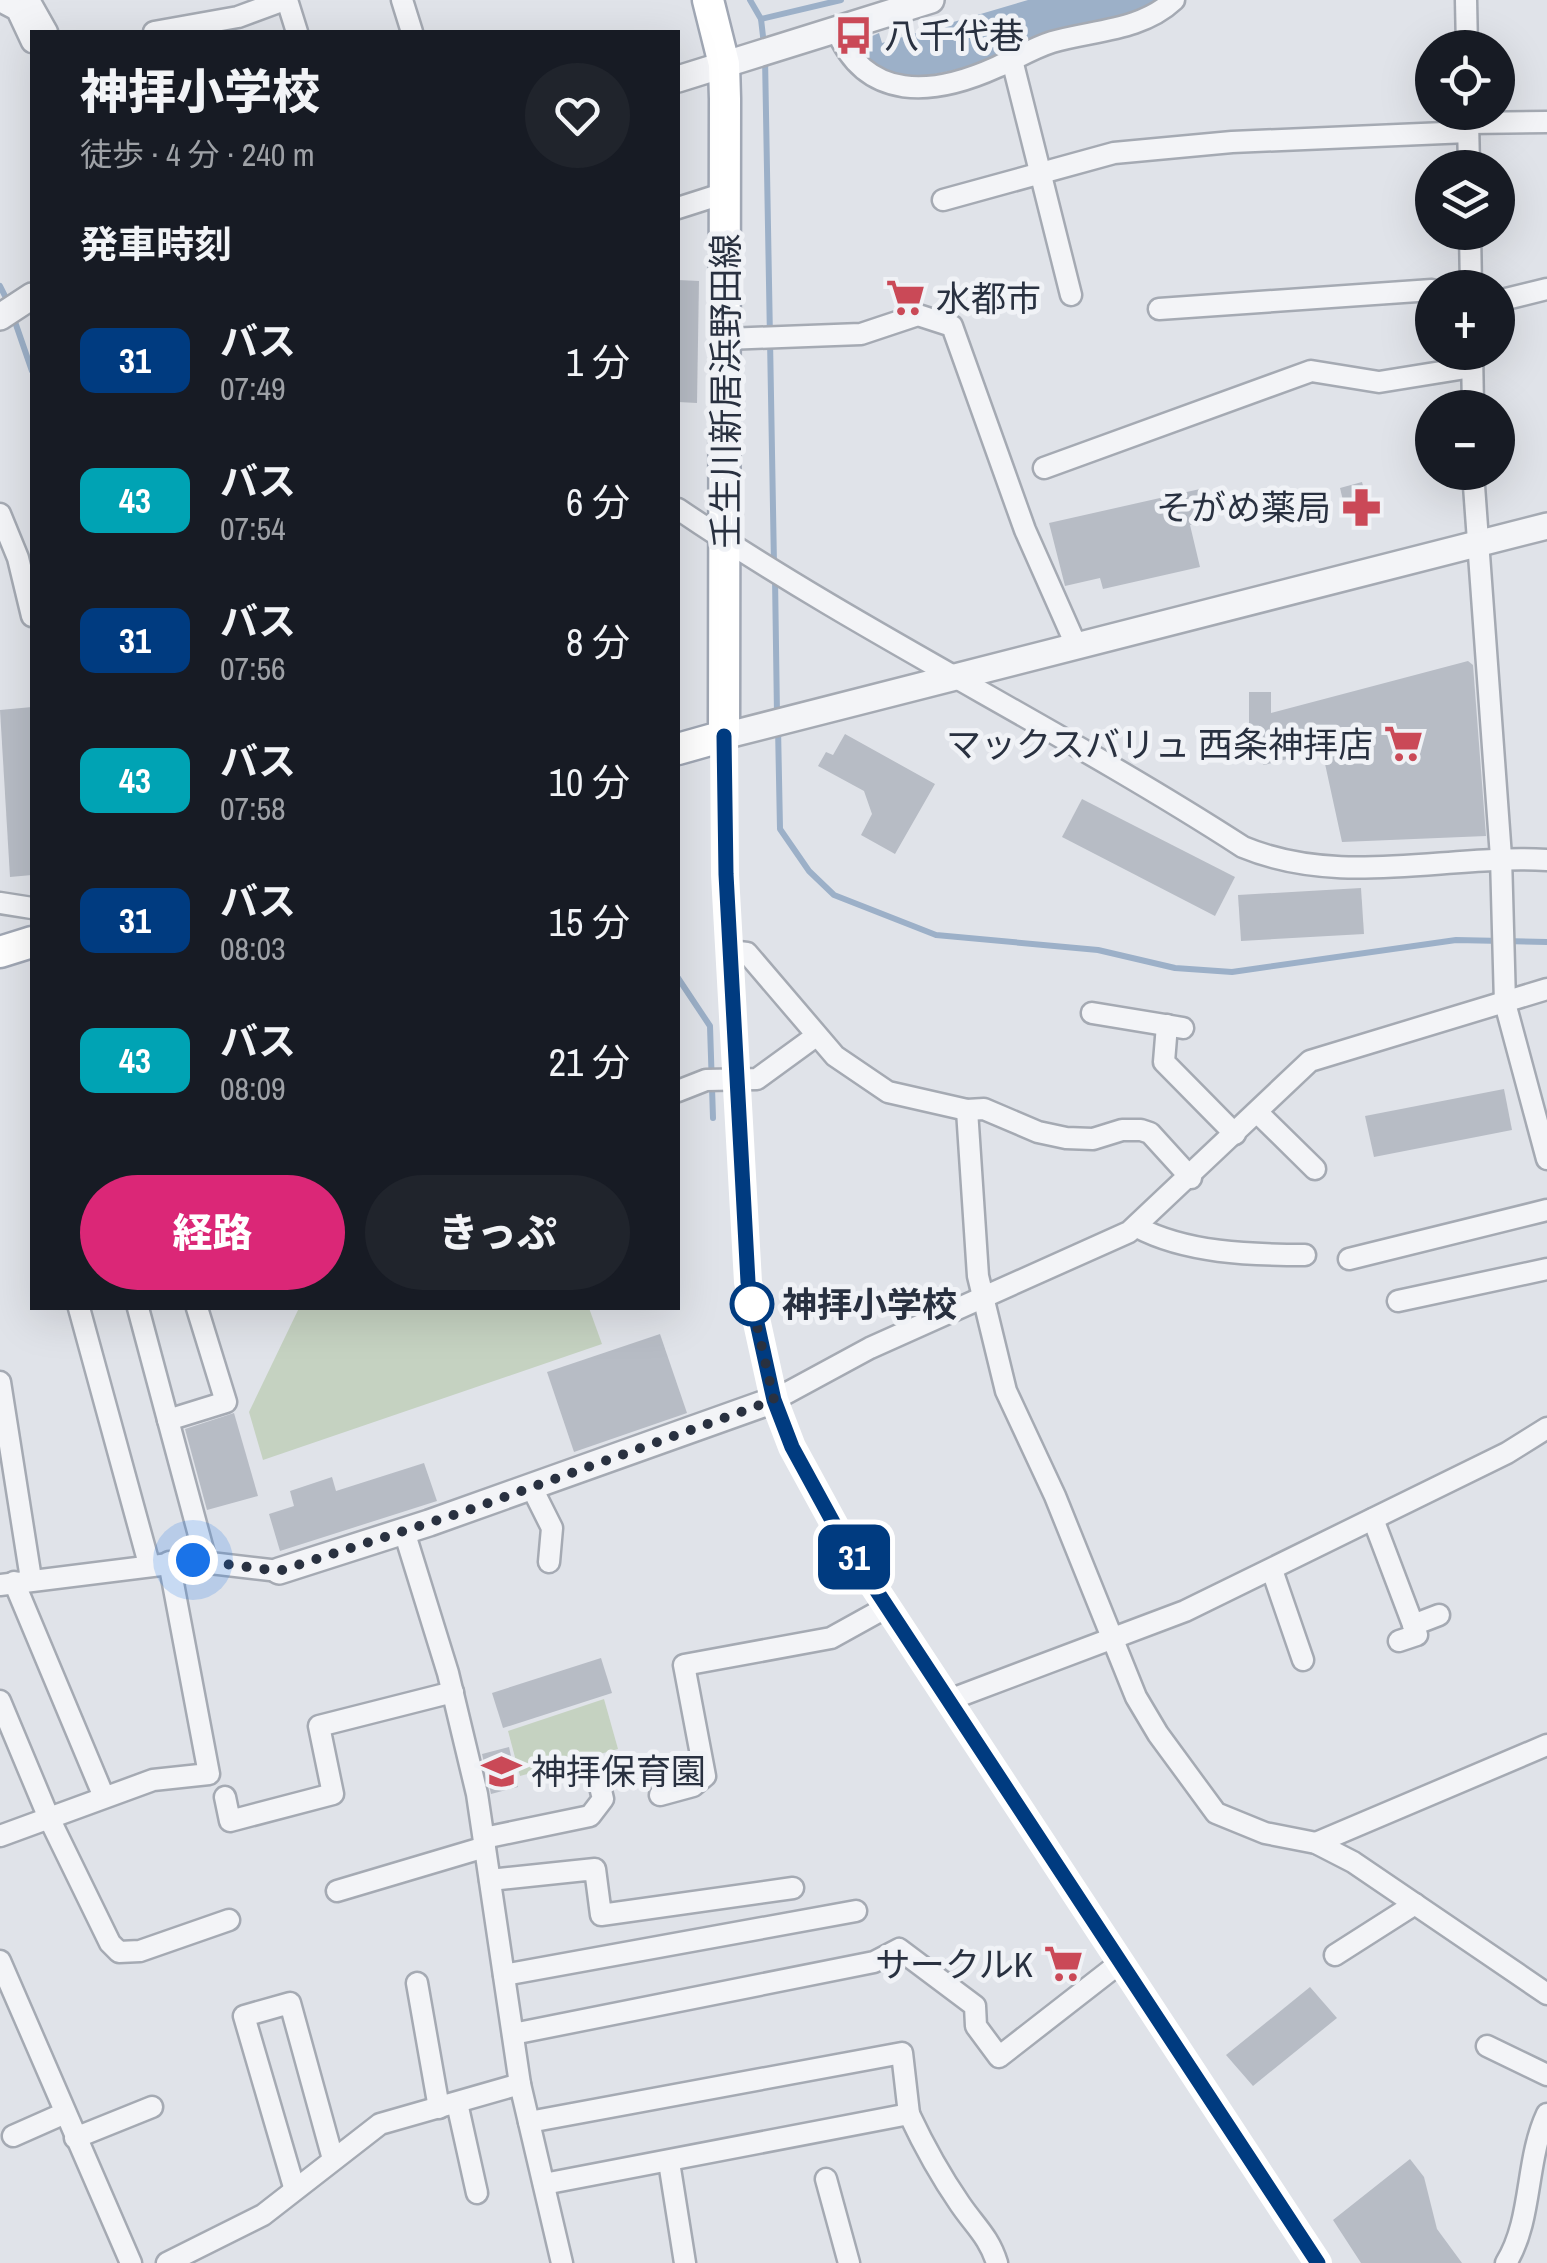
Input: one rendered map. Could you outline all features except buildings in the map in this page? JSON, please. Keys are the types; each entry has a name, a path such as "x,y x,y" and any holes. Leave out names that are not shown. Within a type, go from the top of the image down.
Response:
{"main road":[{"name":"壬生川新居浜野田線","path":"708,0 724,64 724,736"},
{"path":"680,748 724,736 730,951 748,1282 774,1400 813,1488 887,1607 1318,2263"},
{"path":"0,952 30,943"}],"street":[{"path":"165,30 238,17 286,0 296,30"},
{"path":"402,0 411,30"},
{"path":"680,78 931,0"},
{"path":"836,28 857,66 892,86 910,90 992,70 1052,42 1140,20 1174,0"},
{"path":"1466,0 1466,30"},
{"path":"0,2 30,18"},
{"path":"1012,60 1071,294"},
{"path":"1515,122 1547,122"},
{"path":"943,200 1114,153 1415,126"},
{"path":"680,207 726,192"},
{"path":"1515,297 1547,290"},
{"path":"1159,310 1415,291"},
{"path":"0,316 30,297"},
{"path":"726,340 861,334 918,316 952,326 1025,530 1076,644"},
{"path":"1044,468 1310,370 1380,382 1430,370"},
{"path":"1474,490 1501,857 1505,1003 1547,1159"},
{"path":"680,510 725,541 1243,847 1276,860 1392,870 1501,857 1547,860"},
{"path":"0,514 30,610"},
{"path":"724,736 1547,526"},
{"path":"0,903 30,908"},
{"path":"730,951 747,952 816,1036 858,1076 888,1092 967,1110 984,1109 1038,1132 1066,1138 1093,1139 1122,1130 1140,1130 1150,1134 1190,1178"},
{"path":"15,1582 159,1563 206,1561 279,1571 532,1488 774,1400 870,1348 1137,1227 1310,1061 1326,1052 1547,989"},
{"path":"1092,1012 1175,1026 1164,1062 1235,1134"},
{"path":"680,1090 706,1080 757,1078 816,1036"},
{"path":"967,1110 975,1252 1012,1406 1055,1496 1146,1716 1216,1813 1265,1832 1316,1843 1416,1904 1492,1961 1547,1994"},
{"path":"1258,1112 1315,1169"},
{"path":"1349,1259 1547,1210"},
{"path":"1137,1227 1161,1240 1259,1255 1304,1255"},
{"path":"1398,1302 1547,1269"},
{"path":"0,1836 153,1780 208,1774 159,1563 80,1310"},
{"path":"139,1310 206,1561"},
{"path":"168,1420 226,1402 198,1310"},
{"path":"0,1382 15,1582 104,1797"},
{"path":"949,1700 1112,1640 1272,1570 1507,1453 1547,1428"},
{"path":"532,1488 552,1528 549,1562"},
{"path":"1373,1519 1406,1633 1440,1615"},
{"path":"404,1531 453,1692 484,1843 520,2084 562,2263"},
{"path":"1272,1570 1303,1660"},
{"path":"660,1795 693,1786 704,1776 684,1665 830,1638 887,1607"},
{"path":"225,1797 230,1821 341,1792 319,1726 453,1692"},
{"path":"0,1701 48,1816 118,1952 140,1952 229,1920"},
{"path":"1316,1843 1547,1745"},
{"path":"336,1891 484,1843 590,1816 603,1798 596,1770"},
{"path":"490,1880 595,1869 601,1915 794,1888"},
{"path":"1335,1955 1416,1904"},
{"path":"504,1975 856,1911"},
{"path":"513,2034 874,1962 899,1950 975,2006 976,2026 999,2057 1121,1962"},
{"path":"3,1976 131,2263"},
{"path":"417,1983 448,2105 477,2194"},
{"path":"294,2188 244,2016 290,2003 333,2159"},
{"path":"1487,2046 1547,2075"},
{"path":"529,2122 902,2053 909,2114 928,2155 964,2209 989,2237 997,2263"},
{"path":"167,2263 263,2215 380,2124 520,2084"},
{"path":"76,2138 152,2107"},
{"path":"13,2136 65,2113"},
{"path":"544,2184 909,2114"},
{"path":"1506,2263 1519,2239 1528,2184 1547,2114"},
{"path":"669,2162 686,2263"},
{"path":"826,2179 850,2263"}],"green space":[{"path":"298,1310 590,1310 602,1344 263,1460 249,1412"},
{"path":"604,1699 618,1749 520,1776 508,1731"}],"water":[{"path":"1028,0 1156,0 1132,13 1018,42 1018,47 1000,54 935,74 893,73 875,65 861,49 872,46 870,37 879,33 882,43"}],"waterway":[{"path":"750,0 761,19 764,45"},
{"path":"761,19 841,0"},
{"path":"765,57 774,565"},
{"path":"0,286 9,304"},
{"path":"13,316 30,365"},
{"path":"775,577 777,715"},
{"path":"778,727 780,829 809,871 834,895 936,935 1098,950 1175,968 1232,972 1456,940 1547,942"},
{"path":"680,981 710,1026 713,1118"}],"bus line":[{"name":"31","path":"724,736 726,874 748,1282 762,1356 792,1447 840,1535 1318,2263"}],"place":[{"name":"八千代巷","path":"854,35"},
{"name":"水都市","path":"906,298"},
{"name":"そがめ薬局","path":"1361,507"},
{"name":"マックスバリュ 西条神拝店","path":"1403,744"},
{"name":"神拝小学校","path":"752,1304"},
{"name":"神拝保育園","path":"501,1771"},
{"name":"サークルK","path":"1063,1964"}],"route":[{"path":"193,1560 279,1571 463,1512 774,1400 752,1304"}]}
